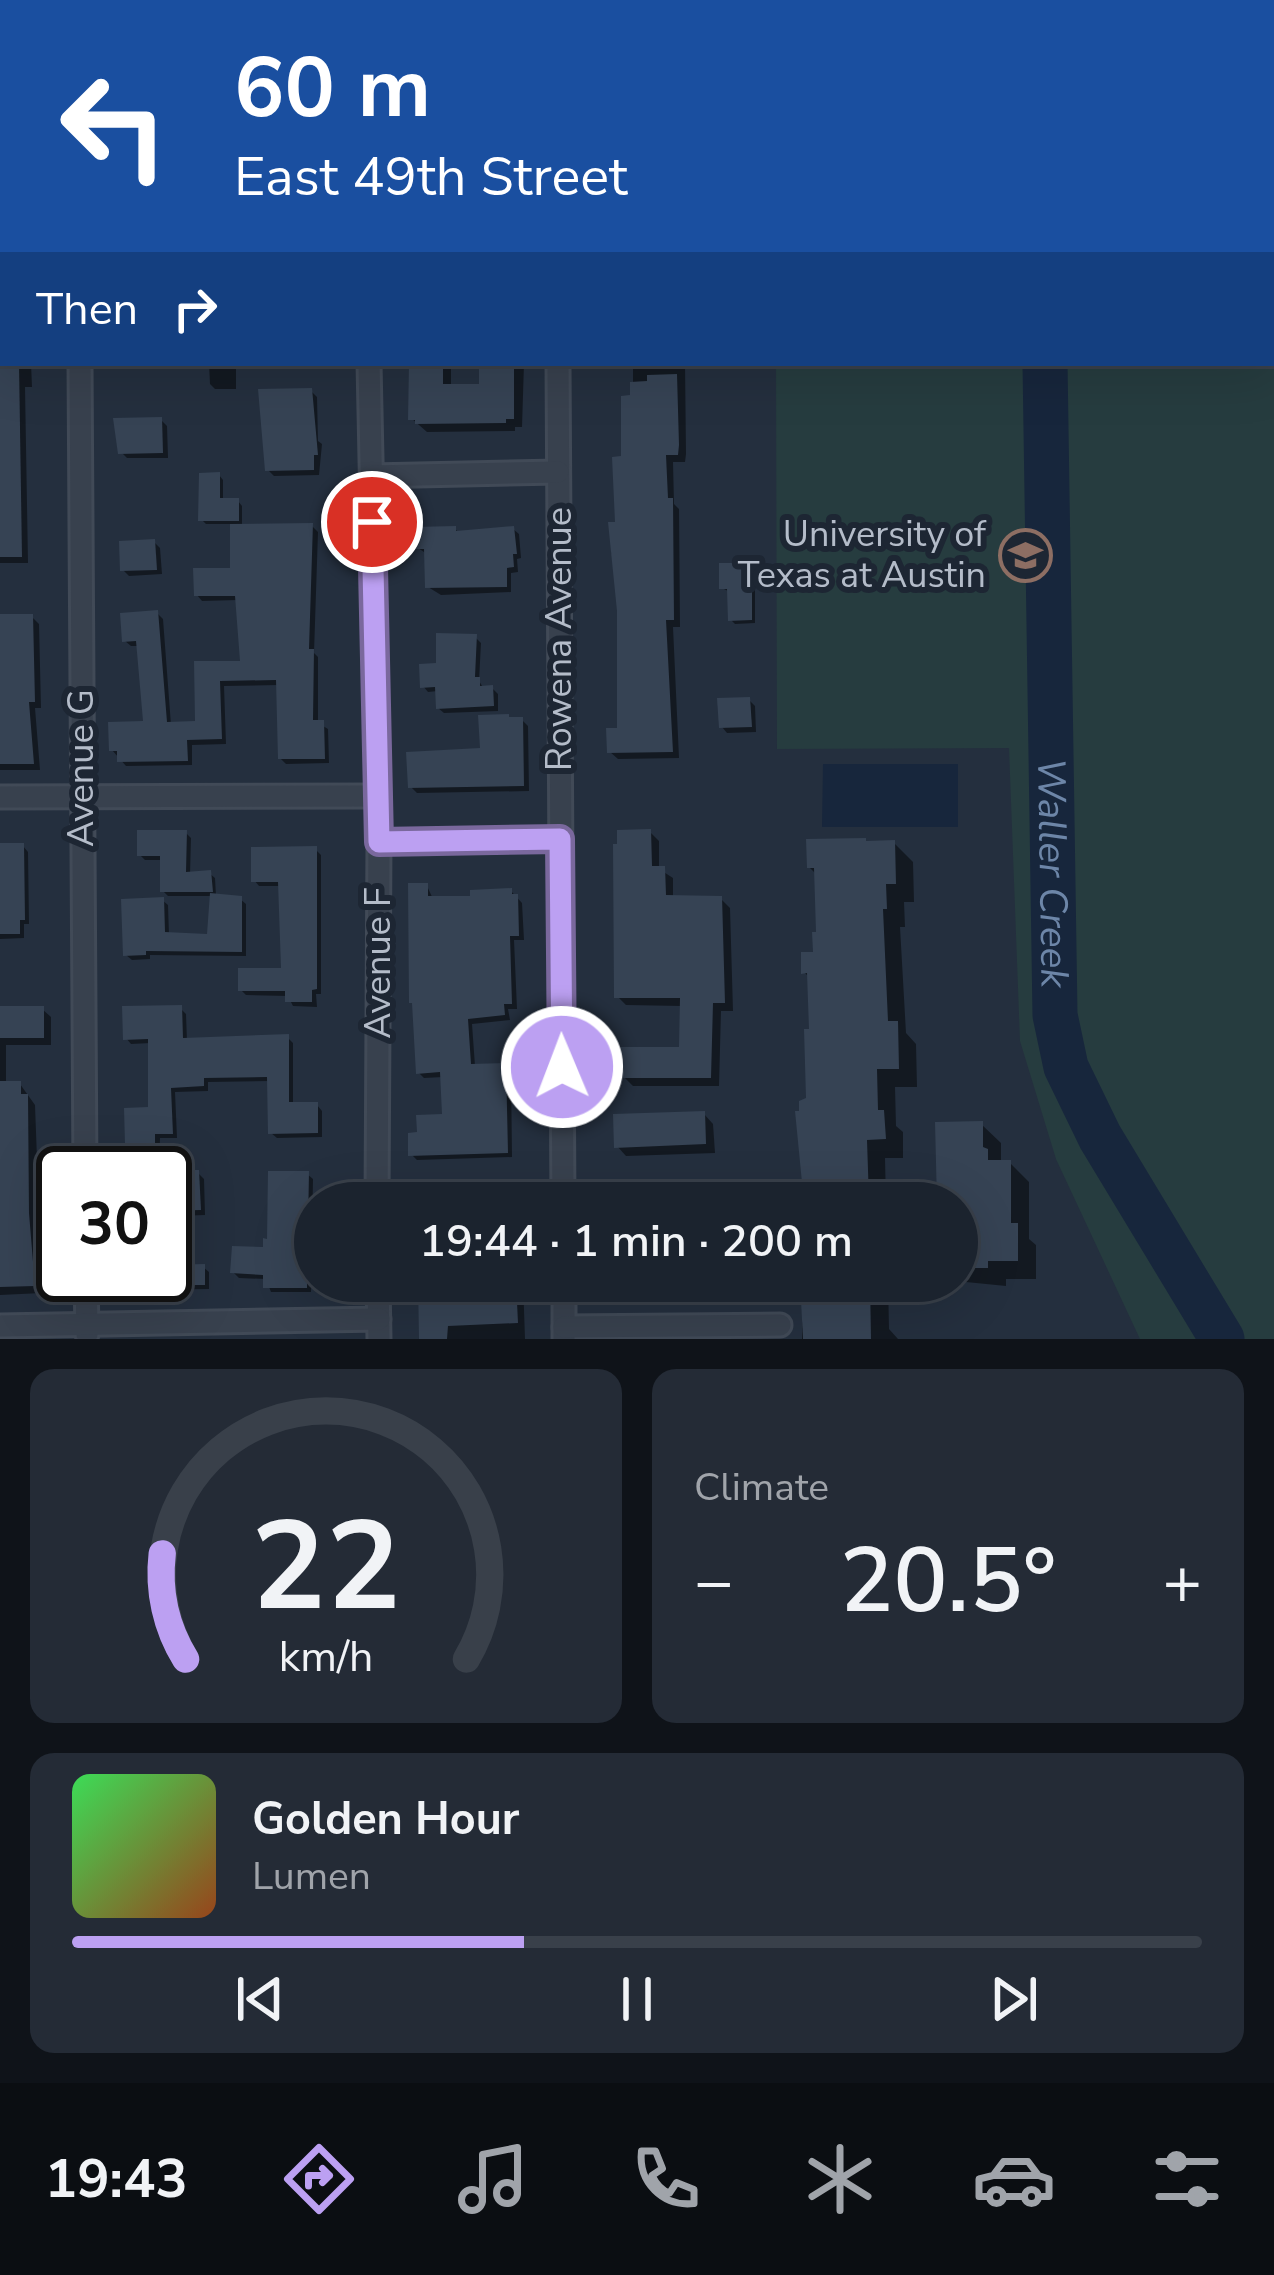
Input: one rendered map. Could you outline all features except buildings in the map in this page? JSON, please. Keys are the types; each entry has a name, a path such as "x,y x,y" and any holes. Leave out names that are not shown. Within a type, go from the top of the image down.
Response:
{"street":[{"name":"Avenue G","path":"80,366 86,1146"},
{"name":"Avenue F","path":"369,366 379,842 377,1182"},
{"name":"Rowena Avenue","path":"558,366 563,1182"},
{"path":"371,476 558,472"},
{"path":"0,797 377,796"},
{"path":"379,842 560,839"},
{"path":"86,1302 87,1332"},
{"path":"564,1302 564,1333 779,1325"},
{"path":"0,1326 87,1332 379,1329"}],"green space":[{"name":"University of Texas at Austin","path":"776,366 1274,366 1274,1339 1140,1339 1056,1159 1020,1041 1009,748 777,749"}],"water":[{"path":"823,764 958,764 958,827 822,827"}],"waterway":[{"name":"Waller Creek","path":"1045,366 1055,1015 1066,1067 1100,1137 1222,1339"}],"place":[{"name":"University of Texas at Austin","path":"1025,555"}],"route":[{"path":"372,522 379,842 560,839 562,1067"}]}
